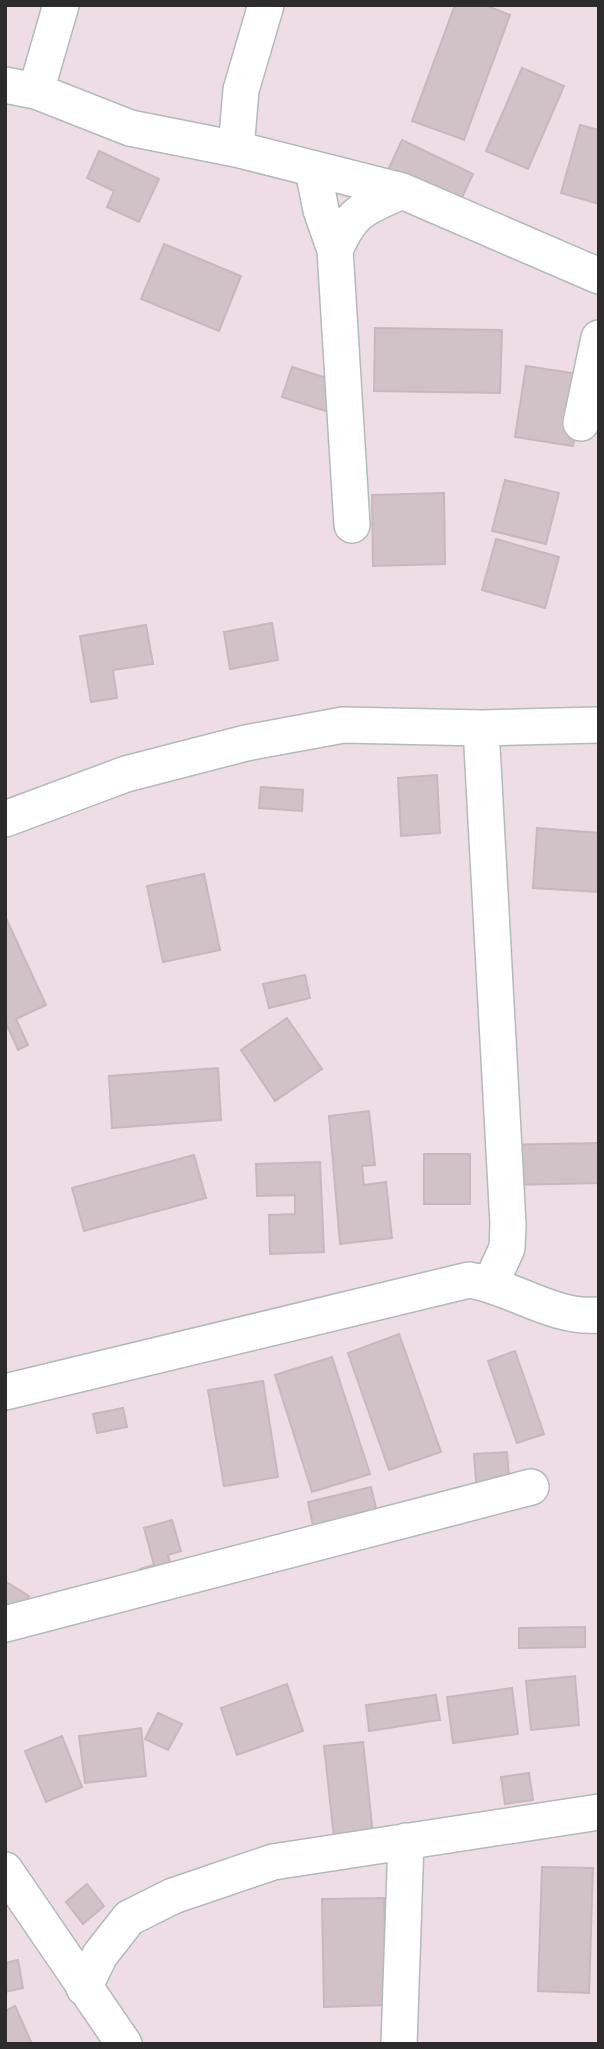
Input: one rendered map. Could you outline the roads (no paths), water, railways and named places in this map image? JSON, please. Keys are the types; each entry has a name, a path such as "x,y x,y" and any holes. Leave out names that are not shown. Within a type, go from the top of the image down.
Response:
{"street":[{"path":"61,5 21,88 130,128 236,149 402,191 599,276"},
{"path":"236,149 241,90 266,5"},
{"path":"313,170 321,210 335,250 352,525"},
{"path":"335,250 356,213 402,191"},
{"path":"581,423 599,338"},
{"path":"5,819 126,774 246,743 343,725 481,728 599,725"},
{"path":"481,728 508,1224 507,1248 491,1283"},
{"path":"5,1392 470,1280 491,1283 540,1305 580,1317 599,1315"},
{"path":"5,1625 531,1487"},
{"path":"84,1988 100,1955 129,1918 173,1896 273,1862 599,1812"},
{"path":"399,2044 406,1841"},
{"path":"5,1870 124,2044"}]}
